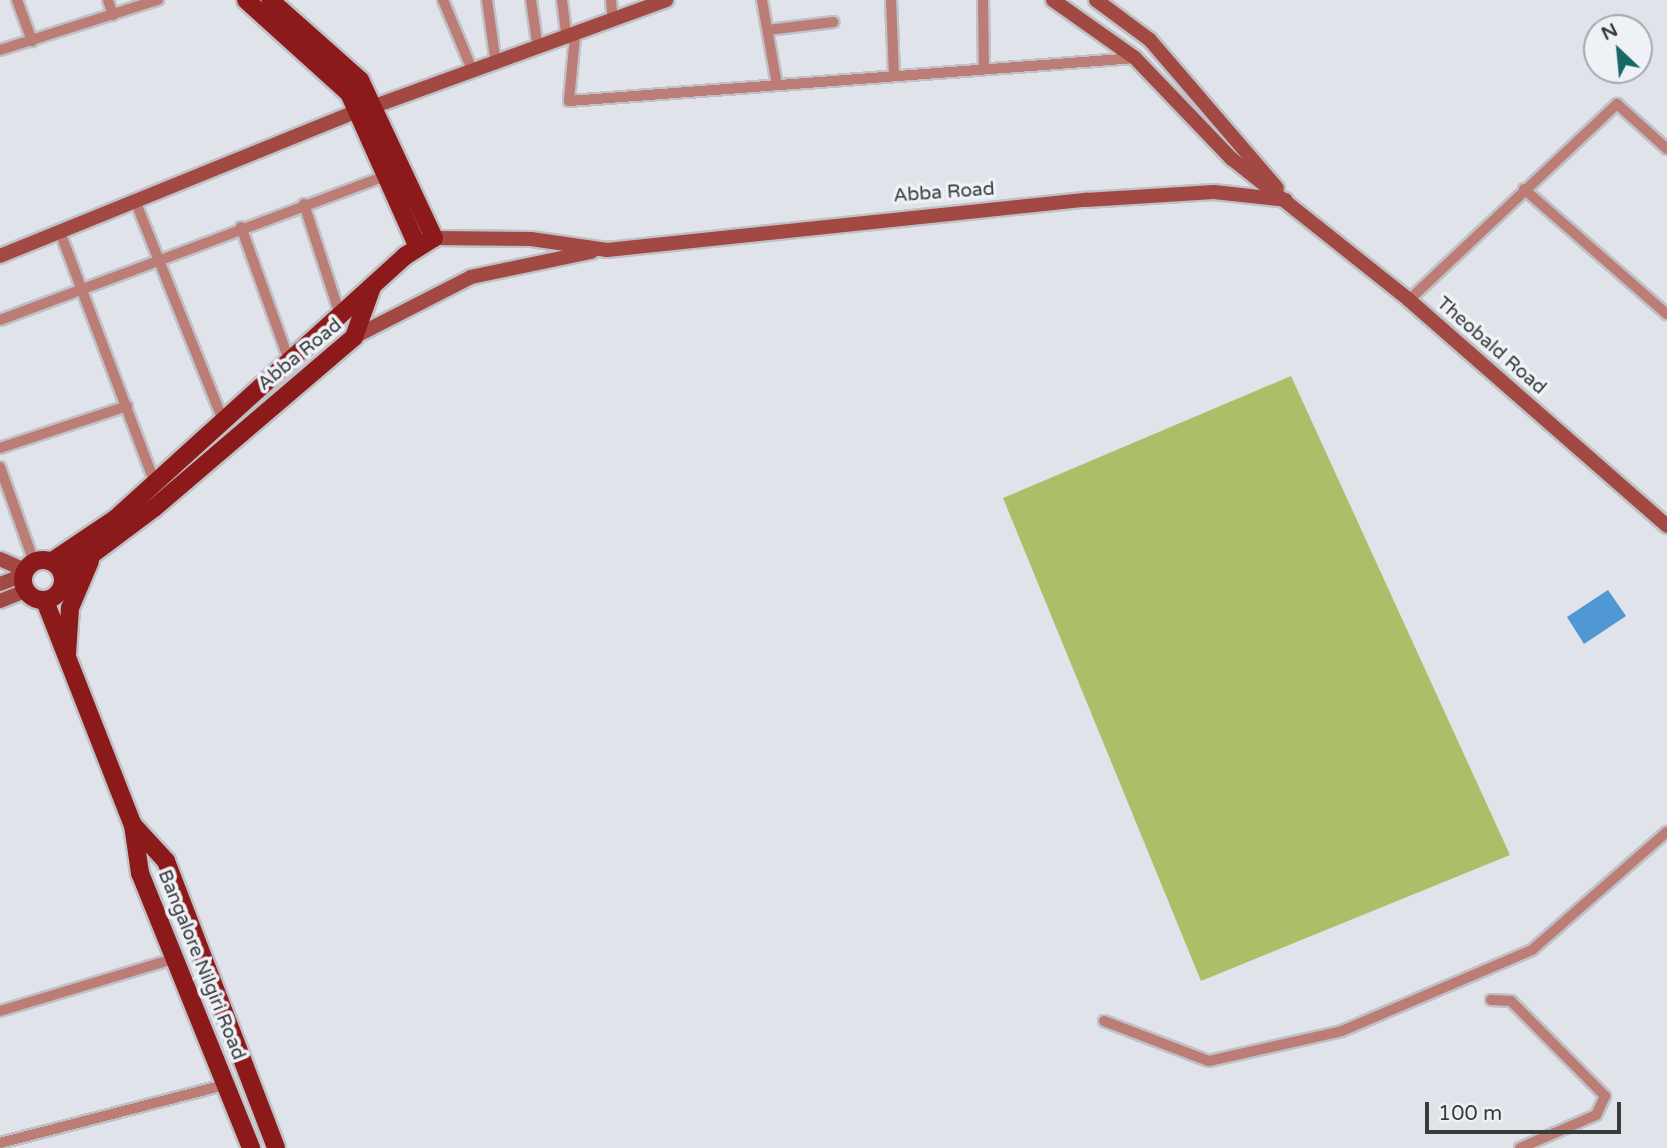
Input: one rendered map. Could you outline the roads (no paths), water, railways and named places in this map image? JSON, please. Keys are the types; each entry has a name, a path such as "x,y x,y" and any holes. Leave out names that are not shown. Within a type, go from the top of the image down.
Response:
{"main road":[{"path":"246,0 304,46 368,108 387,175 418,247"},
{"path":"0,601 108,525 374,284 418,247 434,238 342,62 270,0"},
{"path":"0,256 368,108 571,37 663,0"},
{"name":"Theobald Road","path":"1053,0 1135,58 1232,159 1409,300 1667,526"},
{"name":"Theobald Road","path":"1096,0 1160,50 1223,118 1286,200"},
{"name":"Abba Road","path":"37,573 107,543 354,337 480,274 607,250 1086,200 1214,192 1286,200"},
{"name":"Abba Road","path":"434,238 531,239 607,250"},
{"path":"354,337 374,284"},
{"path":"67,663 77,582 107,543"},
{"path":"0,559 37,573 61,590 45,601 37,573"},
{"path":"0,584 37,573"},
{"name":"Bangalore Nilgiri Road","path":"45,601 67,663 133,825 140,873 173,959 228,1084 251,1148"},
{"path":"133,825 166,861 276,1148"}],"street":[{"path":"17,0 32,41"},
{"path":"108,0 113,15"},
{"path":"0,50 158,0"},
{"path":"443,0 473,72"},
{"path":"487,0 496,64"},
{"path":"531,0 538,49"},
{"path":"562,0 571,37 569,101 1135,58"},
{"path":"611,0 613,21"},
{"path":"762,0 777,85"},
{"path":"891,0 894,76"},
{"path":"983,0 984,69"},
{"path":"768,30 834,22"},
{"path":"1409,300 1617,104 1667,149"},
{"path":"0,320 157,257 387,175"},
{"path":"1524,189 1667,314"},
{"path":"136,203 223,421"},
{"path":"304,204 340,315"},
{"path":"241,227 289,360"},
{"path":"60,232 155,483"},
{"path":"0,449 127,406"},
{"path":"0,467 37,573"},
{"path":"1104,1021 1209,1060 1342,1031 1532,950 1667,832"},
{"path":"0,1011 173,959"},
{"path":"1491,1000 1511,1001 1605,1096 1596,1115 1520,1148"},
{"path":"0,1143 228,1084"}],"water":[{"path":"1608,590 1626,616 1584,644 1567,617"}]}
